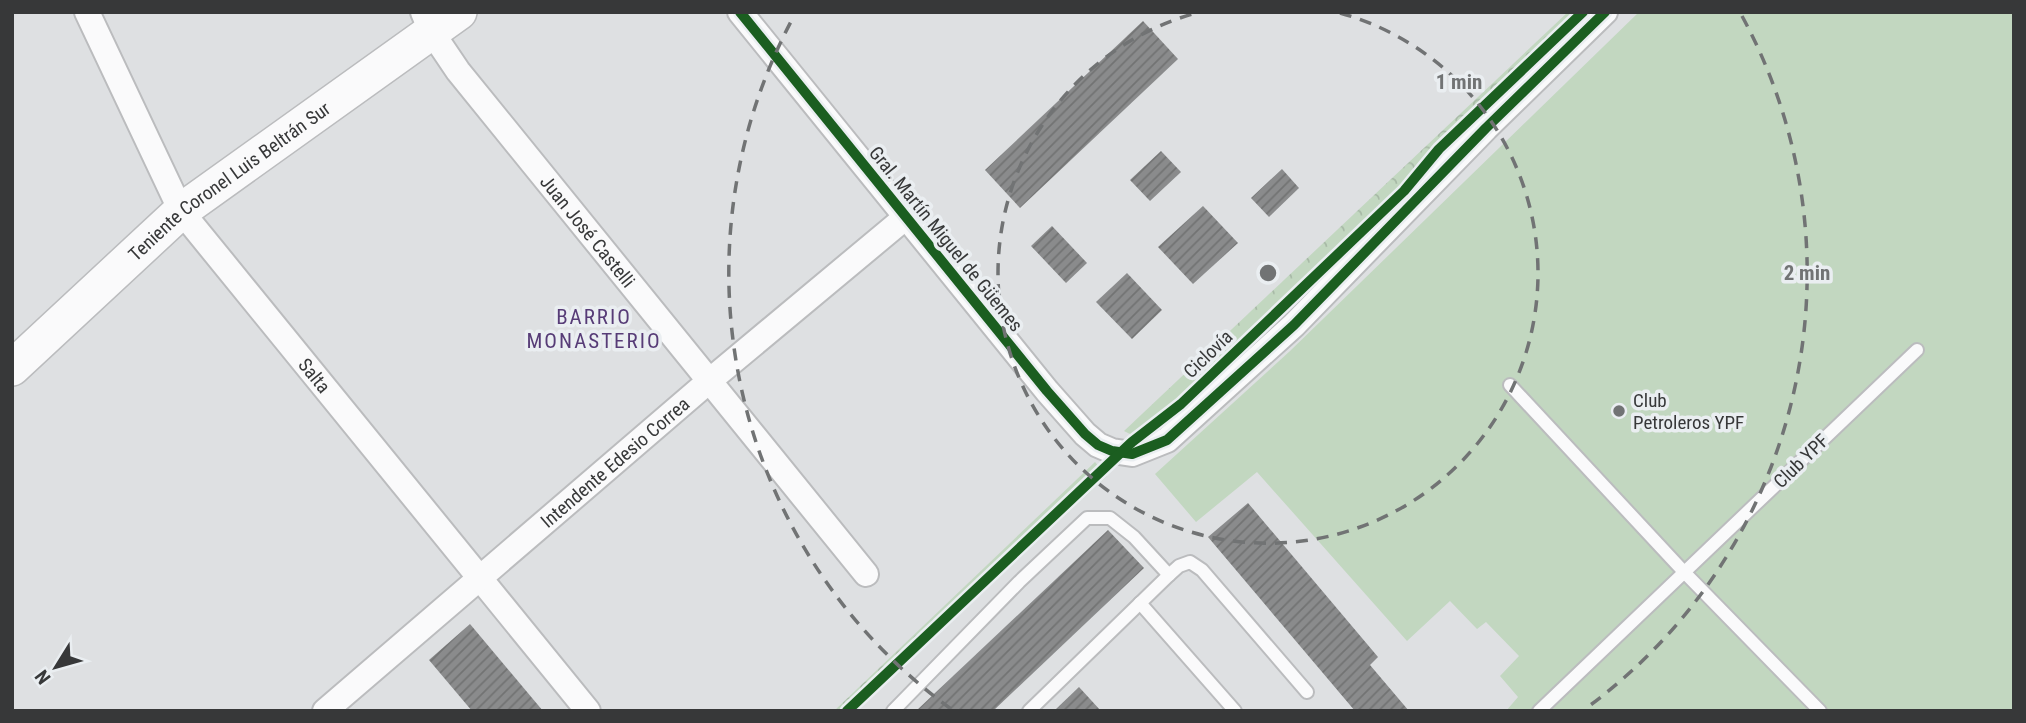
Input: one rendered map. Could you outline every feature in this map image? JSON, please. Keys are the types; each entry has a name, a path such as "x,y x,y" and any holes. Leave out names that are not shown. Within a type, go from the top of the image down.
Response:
{"street":[{"name":"Salta","path":"87,12 181,211 588,711"},
{"name":"Gral. Martín Miguel de Güemes","path":"740,12 1085,435 1112,451 1132,454 1146,451 1167,440 1294,325 1486,128 1605,12"},
{"name":"Teniente Coronel Luis Beltrán Sur","path":"12,368 181,211 438,19"},
{"name":"Juan José Castelli","path":"438,19 458,71 866,575"},
{"name":"Intendente Edesio Correa","path":"325,711 708,382 905,217"}],"lane":[{"name":"Club YPF","path":"1539,711 1917,349"},
{"path":"1510,385 1685,573 1820,711"},
{"path":"892,711 1019,582 1087,518 1110,518 1134,537 1169,575"},
{"path":"1029,711 1169,575 1179,566 1190,562 1202,570 1307,692"},
{"path":"1140,603 1235,711"}],"green space":[{"path":"1568,12 1594,12 1296,304 1166,424 1141,436 1124,431"},
{"name":"Club Petroleros YPF","path":"1639,12 2014,12 2014,711 1506,711 1518,697 1500,676 1519,656 1486,622 1477,629 1450,601 1407,641 1257,472 1196,522 1155,474 1290,351"},
{"path":"1095,462 1107,476 857,711 834,711"}],"building":[{"path":"1143,21 1178,59 1020,208 985,170"},
{"path":"1161,151 1181,172 1150,201 1130,180"},
{"path":"1282,169 1299,188 1269,217 1251,198"},
{"path":"1203,206 1238,243 1193,284 1158,247"},
{"path":"1052,226 1087,263 1066,283 1031,246"},
{"path":"1127,273 1162,310 1132,339 1096,302"},
{"path":"1248,503 1378,657 1370,665 1409,711 1355,711 1208,537"},
{"path":"1108,530 1144,568 993,711 916,711"},
{"path":"470,624 543,711 472,711 429,660"},
{"path":"1079,687 1101,711 1054,711"}],"cycle path":[{"path":"740,12 1047,391 1085,434 1098,445 1112,451 1132,454 1167,440 1294,325 1486,128 1605,12"},
{"name":"Ciclovía","path":"847,711 1132,442 1181,404 1404,191 1439,149 1583,12"}],"place":[{"name":"Club Petroleros YPF","path":"1619,411"}],"district":[{"name":"BARRIO MONASTERIO","path":"594,329"}]}
